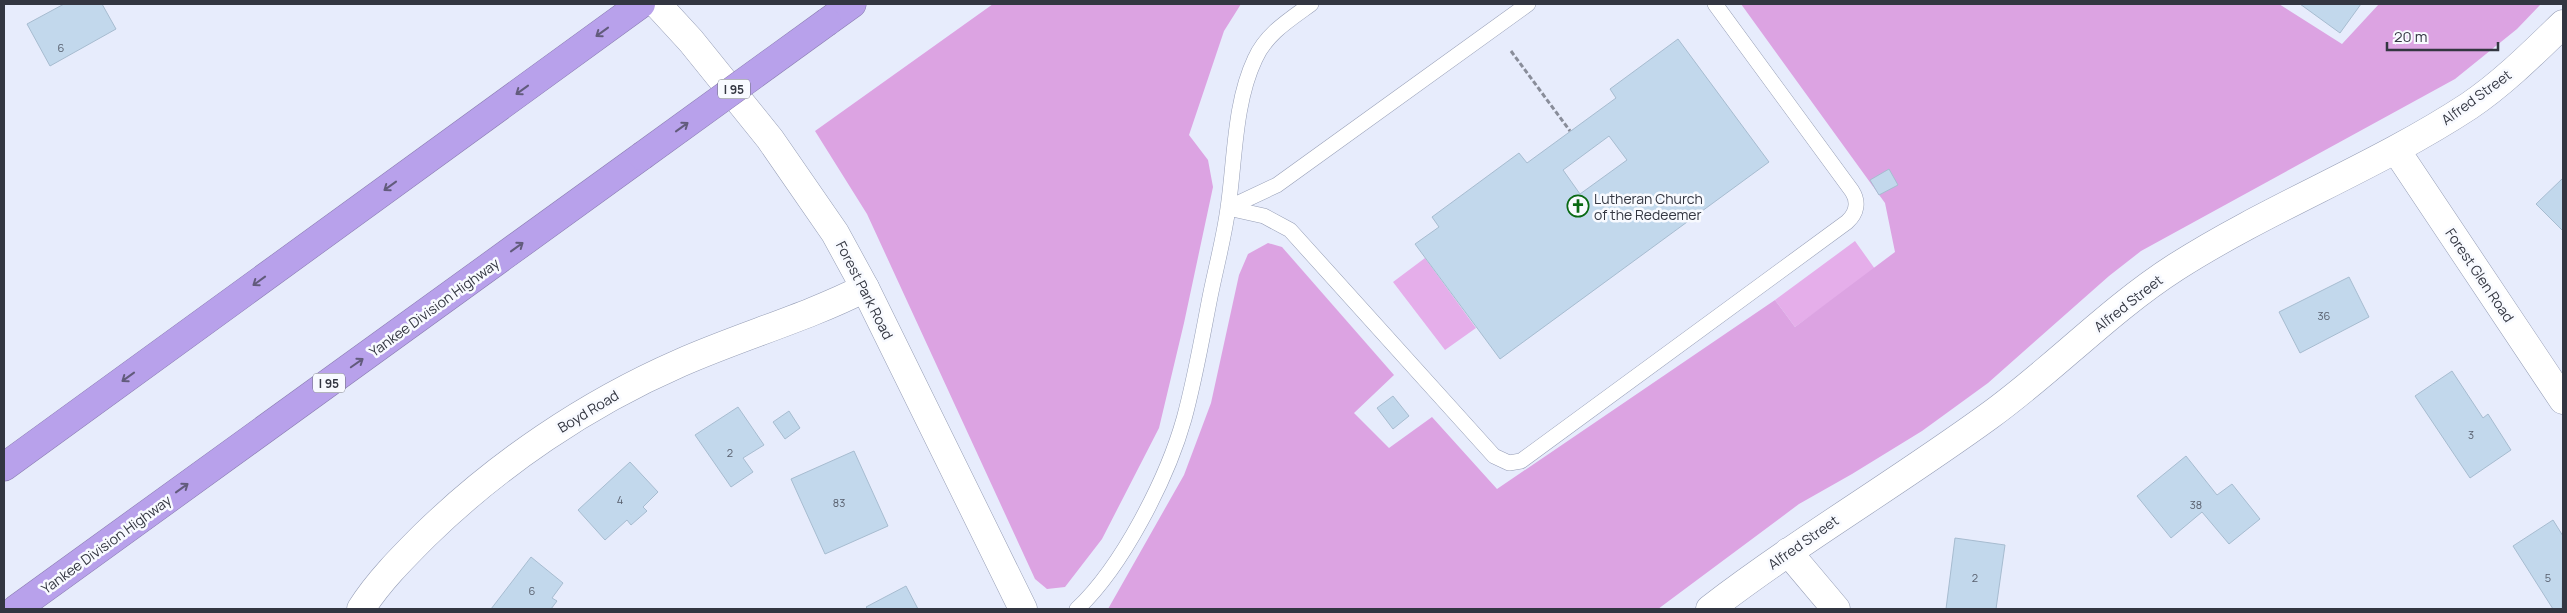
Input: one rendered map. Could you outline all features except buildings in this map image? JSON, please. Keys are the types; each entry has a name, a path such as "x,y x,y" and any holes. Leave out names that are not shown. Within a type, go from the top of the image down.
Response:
{"highway":[{"path":"4,467 641,4"},
{"name":"Yankee Division Highway","path":"16,609 852,4"}],"street":[{"name":"Forest Park Road","path":"657,4 691,41 794,171 836,233 865,288 1022,609"},
{"name":"Alfred Street","path":"1710,609 1788,552 1919,466 1991,415 2122,306 2165,274 2396,150 2464,109 2490,90 2563,24"},
{"name":"Forest Glen Road","path":"2396,150 2563,400"},
{"name":"Boyd Road","path":"361,609 394,567 446,514 496,473 559,428 622,391 680,363 811,314 865,288"},
{"path":"1788,552 1836,609"}],"lane":[{"path":"1077,609 1097,589 1149,504 1183,420 1228,208 1234,145 1251,69 1260,48 1275,31 1310,4"},
{"path":"1228,208 1277,185 1528,4"},
{"path":"1228,208 1264,216 1290,230 1494,456 1505,462 1521,461 1847,222 1855,212 1856,198 1852,190 1715,4"}],"path":[{"path":"1494,28 1570,131"}],"shaded area":[{"path":"993,4 1241,4 1224,31 1189,135 1208,160 1213,187 1159,428 1102,539 1065,587 1047,589 1035,579 867,214 815,131"},
{"path":"1741,4 2279,4 2342,44 2379,4 2541,4 2517,29 2455,79 2141,251 2109,276 1988,383 1922,431 1799,504 1658,609 1108,609 1184,475 1211,403 1239,275 1248,254 1268,243 1282,247 1394,375 1354,413 1389,448 1432,417 1497,489 1775,300 1795,327 1895,252 1885,203"},
{"path":"1855,241 1875,269 1795,327 1775,300"},
{"path":"1425,258 1476,328 1445,350 1393,282"}],"place":[{"name":"Lutheran Church of the Redeemer","path":"1578,206"}]}
